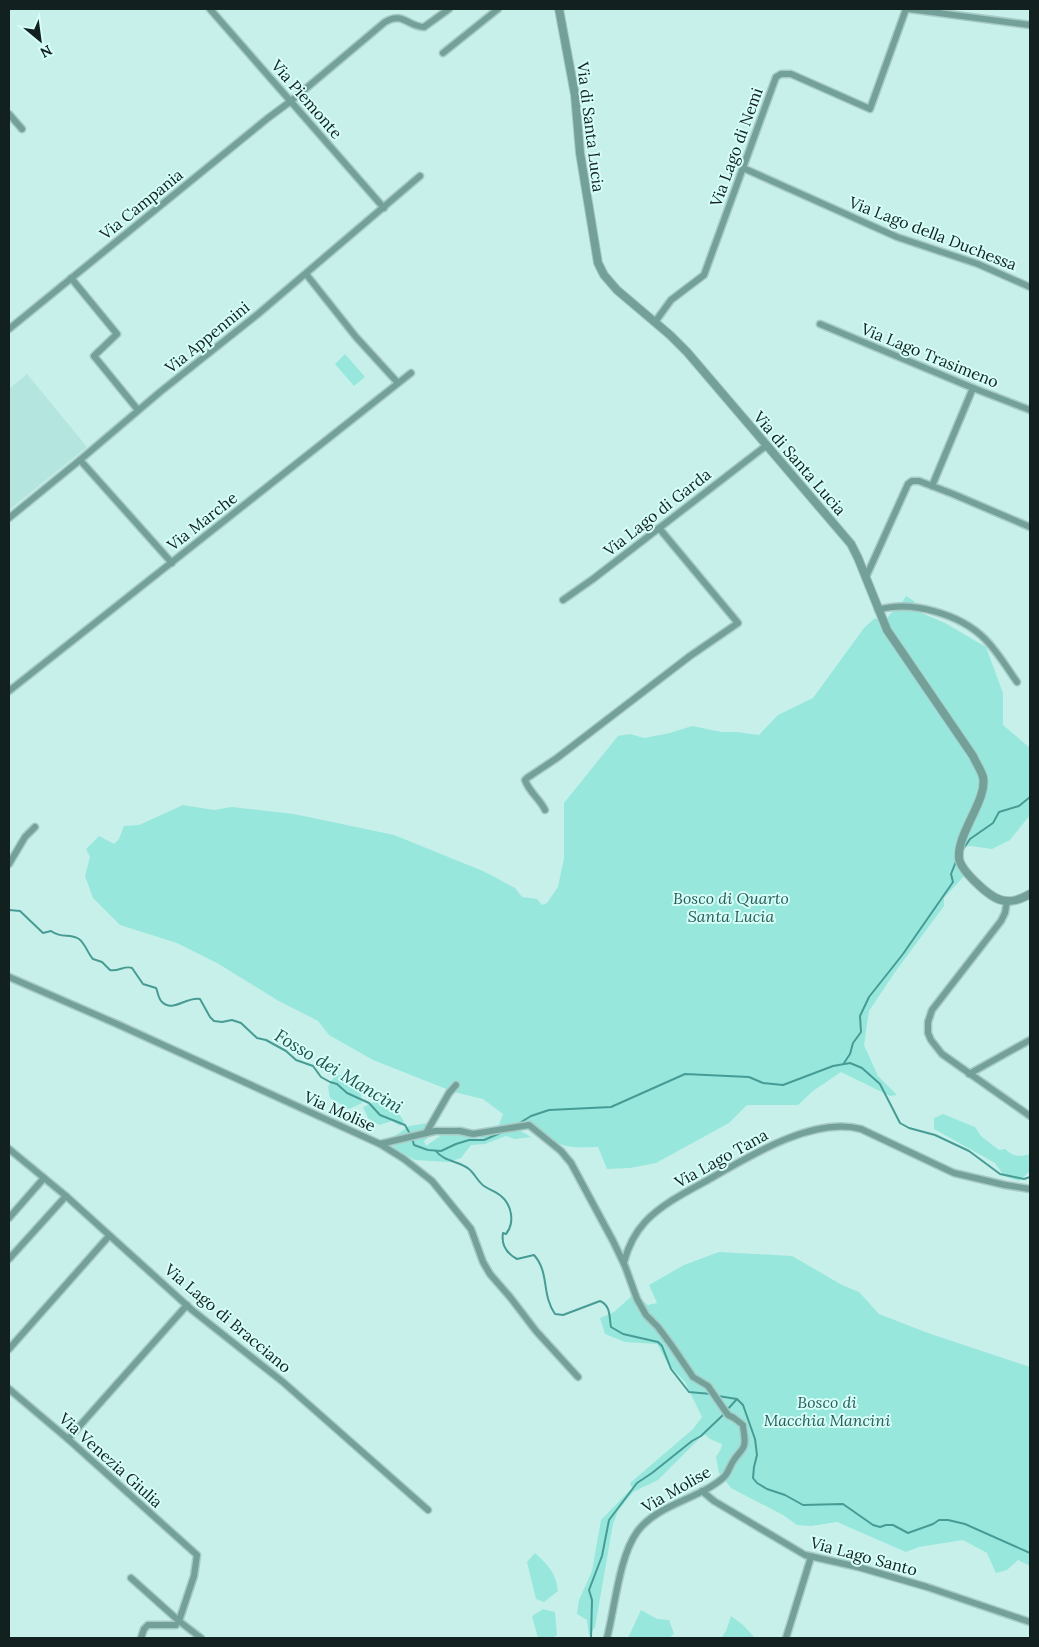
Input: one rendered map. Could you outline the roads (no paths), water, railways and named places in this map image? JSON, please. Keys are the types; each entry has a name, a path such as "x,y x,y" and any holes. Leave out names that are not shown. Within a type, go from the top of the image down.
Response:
{"street":[{"name":"Via Piemonte","path":"210,9 384,208"},
{"name":"Via Campania","path":"9,329 388,20 398,18 419,27 424,27 449,9"},
{"path":"443,53 498,9"},
{"name":"Via di Santa Lucia","path":"559,9 572,78 586,196 598,262 607,278 617,290 655,322 694,360 851,544 887,630 973,756 982,775 982,790 962,839 959,858 966,872 990,894 996,899 1007,901"},
{"path":"908,9 1030,25"},
{"name":"Via Lago di Nemi","path":"655,322 671,300 704,275 774,81 781,74 791,74 870,109 908,9"},
{"path":"9,114 22,129"},
{"name":"Via Lago della Duchessa","path":"743,168 897,238 978,264 1030,287"},
{"name":"Via Appennini","path":"9,518 138,410 306,274 420,176"},
{"path":"306,274 356,337 398,383"},
{"path":"71,278 117,334 94,356 138,410"},
{"name":"Via Lago Trasimeno","path":"820,324 1030,410"},
{"name":"Via Marche","path":"9,691 412,373"},
{"path":"932,486 973,388"},
{"name":"Via Lago di Garda","path":"563,600 766,445"},
{"path":"80,460 172,563"},
{"path":"866,577 908,484 912,481 916,480 932,486 1030,527"},
{"path":"544,810 527,785 527,778 557,758 697,651 738,623 659,528"},
{"path":"878,610 896,606 912,606 946,616 966,626 990,644 1017,682"},
{"path":"9,864 26,837 35,827"},
{"path":"1030,894 1017,900 1007,901 1005,913 1001,920 972,960 936,1004 928,1022 929,1036 942,1054 1030,1116"},
{"name":"Via Molise","path":"9,978 118,1025 380,1144 426,1133 443,1131 473,1134 529,1125 568,1158 624,1262 635,1293 646,1315 667,1339 693,1377 708,1386 728,1416 743,1425 745,1443 726,1475 702,1491 648,1520 635,1535 625,1558 607,1638"},
{"path":"969,1074 1030,1040"},
{"path":"426,1133 449,1093 456,1085"},
{"name":"Via Lago Tana","path":"624,1262 628,1248 637,1232 658,1210 756,1152 784,1140 821,1130 846,1127 861,1129 954,1174 1006,1186 1030,1189"},
{"path":"380,1144 404,1159 432,1181 471,1229 483,1262 490,1274 536,1331 578,1377"},
{"name":"Via Lago di Bracciano","path":"9,1149 66,1196 187,1306 283,1382 428,1510"},
{"path":"9,1218 44,1178"},
{"path":"9,1259 66,1196"},
{"path":"9,1349 110,1236"},
{"path":"68,1439 187,1306"},
{"name":"Via Venezia Giulia","path":"9,1389 68,1439 198,1557 178,1623"},
{"name":"Via Lago Santo","path":"702,1491 722,1506 800,1553 867,1569 1030,1622"},
{"path":"786,1638 811,1557"},
{"path":"131,1578 178,1623 201,1638"},
{"path":"141,1638 144,1629 148,1625 178,1623"}],"waterway":[{"path":"962,851 970,839 993,823 999,812 1019,806 1030,797"},
{"path":"844,1063 850,1054 853,1043 861,1032 860,1016 869,997 903,954 953,882 951,874 957,859"},
{"name":"Fosso dei Mancini","path":"9,910 20,911 43,933 51,931 59,935 72,936 79,939 93,959 102,962 110,970 132,968 143,984 156,988 159,997 166,1005 171,1006 200,999 214,1021 232,1020 241,1023 257,1038 266,1040 286,1051 296,1060 313,1066 321,1077 337,1084 347,1093 369,1103 380,1115 405,1125 410,1134"},
{"name":"Fosso dei Mancini","path":"518,1124 531,1116 549,1110 611,1107 685,1074 749,1077 763,1083 783,1085 833,1066 850,1063 862,1068 880,1084 900,1123 909,1128 935,1135 969,1151 1000,1174 1024,1179 1030,1177"},
{"name":"Fosso dei Mancini","path":"412,1138 414,1145 428,1150 441,1151 469,1140 484,1140 505,1131"},
{"path":"436,1151 439,1155 465,1166 482,1184 499,1195 508,1204 511,1214 511,1225 506,1234 503,1233 504,1245 507,1251 517,1259 534,1255 542,1269 548,1299 555,1314 563,1315 600,1301 604,1303 610,1315 611,1327 623,1334 658,1342 662,1346 671,1369 689,1392 711,1394"},
{"path":"718,1396 737,1399 743,1405 755,1439 757,1455 753,1478 767,1489 785,1495 803,1505 843,1504 873,1525 880,1527 893,1525 908,1533 939,1520 965,1524 1030,1553"},
{"path":"727,1410 737,1399"},
{"path":"591,1638 592,1600 589,1590 602,1556 609,1520 637,1483 701,1436 724,1414"}],"park label":[{"name":"Bosco di Quarto Santa Lucia","path":"731,907"},
{"name":"Bosco di Macchia Mancini","path":"827,1411"}]}
